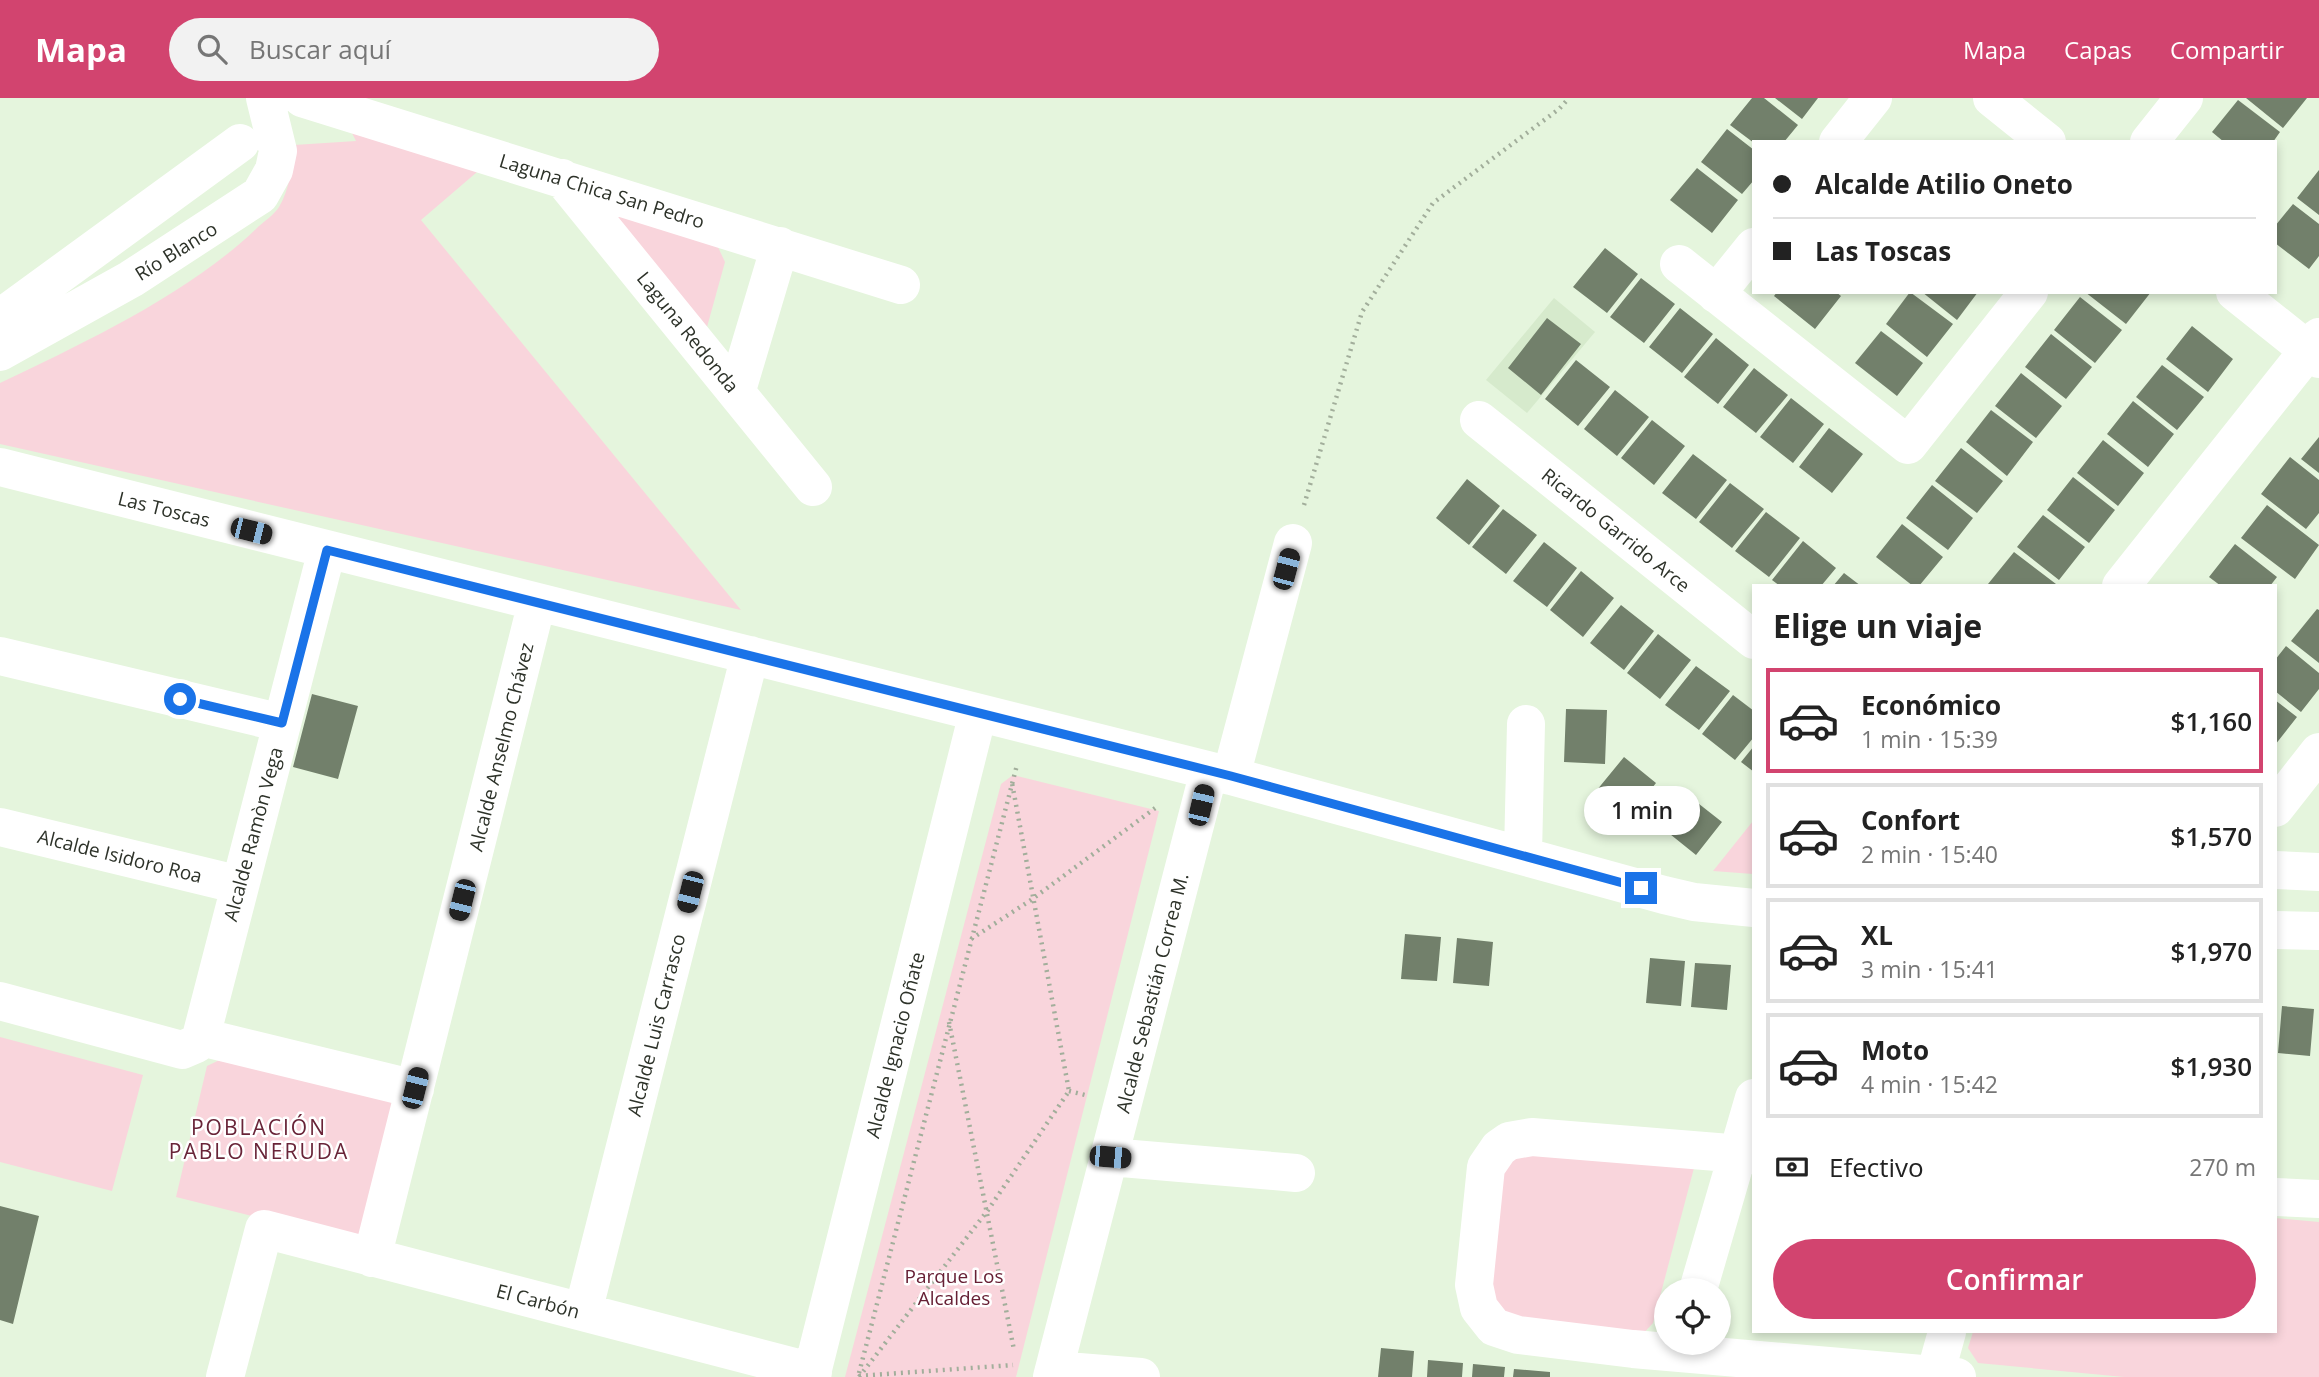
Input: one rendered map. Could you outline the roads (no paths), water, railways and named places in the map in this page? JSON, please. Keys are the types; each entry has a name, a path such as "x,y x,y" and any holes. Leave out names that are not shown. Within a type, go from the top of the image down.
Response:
{"street":[{"name":"Río Blanco","path":"0,352 131,279 260,195 274,170 278,151 265,98"},
{"name":"Laguna Chica San Pedro","path":"302,98 901,285"},
{"path":"1840,140 1873,98"},
{"path":"1992,98 2044,140"},
{"path":"2151,140 2184,98"},
{"path":"0,318 240,144"},
{"name":"Laguna Redonda","path":"562,178 737,390 813,487"},
{"path":"737,390 780,246"},
{"path":"1716,294 1752,249"},
{"path":"1679,264 1908,445 2027,294"},
{"path":"2123,584 2315,349 2238,294"},
{"name":"Ricardo Garrido Arce","path":"1479,420 1752,637"},
{"name":"Las Toscas","path":"0,467 1220,774 1523,854 1674,898 1752,908"},
{"name":"Alcalde Sebastián Correa M.","path":"1053,1374 1110,1157 1220,774 1293,543"},
{"name":"Alcalde Ramòn Vega","path":"201,1037 327,550"},
{"name":"Alcalde Anselmo Chávez","path":"372,1258 537,602"},
{"name":"Alcalde Luis Carrasco","path":"583,1312 750,655"},
{"path":"0,656 282,723"},
{"name":"Alcalde Ignacio Oñate","path":"812,1375 978,713"},
{"path":"1523,854 1526,724"},
{"path":"2277,805 2319,752"},
{"name":"Alcalde Isidoro Roa","path":"0,827 240,885"},
{"path":"2277,870 2319,872"},
{"path":"2277,930 2319,931"},
{"path":"0,1001 182,1050 196,1044 201,1037 415,1088"},
{"path":"1702,1278 1745,1155 1752,1111"},
{"path":"1745,1155 1532,1137 1509,1141 1499,1148 1486,1167 1474,1285 1479,1308 1485,1318 1494,1327 1518,1335 1684,1357 1946,1376 1947,1333"},
{"path":"1110,1157 1296,1173"},
{"path":"2277,1197 2319,1199"},
{"name":"El Carbón","path":"225,1377 264,1229 812,1375"},
{"path":"1053,1374 1141,1377"}],"district":[{"name":"POBLACIÓN PABLO NERUDA","path":"259,1140"}],"park label":[{"name":"Parque Los Alcaldes","path":"954,1287"}]}
